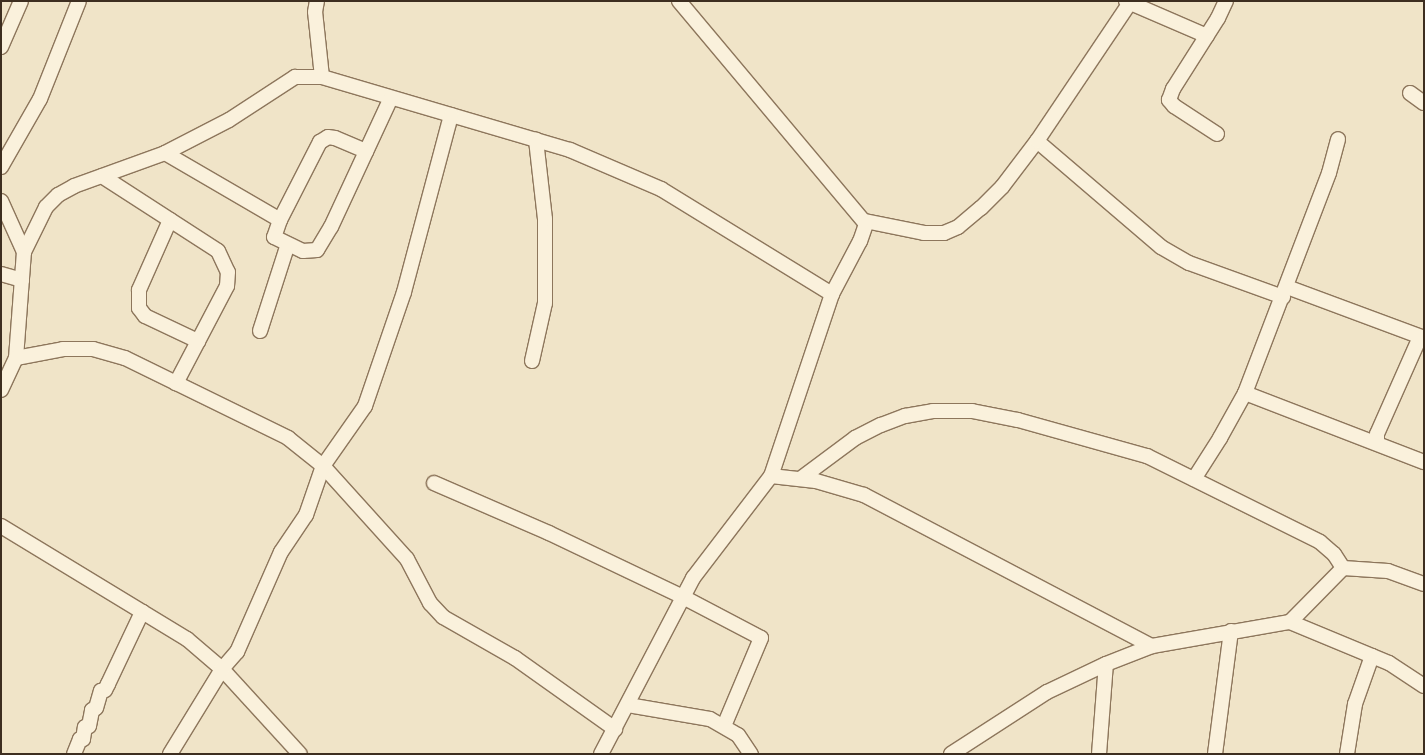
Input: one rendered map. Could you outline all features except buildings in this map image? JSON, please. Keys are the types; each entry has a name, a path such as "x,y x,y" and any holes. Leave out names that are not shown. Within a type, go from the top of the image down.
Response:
{"street":[{"path":"1,47 21,1"},
{"path":"1,167 40,99 79,1"},
{"path":"317,1 315,12 322,77"},
{"path":"601,754 693,578 771,476 832,294 866,226 865,221 679,1"},
{"path":"1217,134 1174,106 1169,100 1172,89 1207,36 1226,1"},
{"path":"865,221 924,233 944,234 952,231 981,208 1002,187 1036,141 1129,2 1207,36"},
{"path":"1,390 16,358 24,252 46,207 58,195 74,186 165,153 229,120 295,77 322,77 570,150 661,190 832,294"},
{"path":"1410,93 1424,103"},
{"path":"366,151 334,138 328,137 320,142 280,220 274,237 303,251 317,250 331,227 391,98"},
{"path":"170,754 222,670 238,652 281,552 306,515 324,466 365,406 404,292 450,115"},
{"path":"1194,479 1220,438 1245,392 1285,292 1329,173 1338,139"},
{"path":"532,361 545,303 545,219 536,140"},
{"path":"1036,141 1161,247 1189,263 1422,337 1377,434 1377,443"},
{"path":"165,153 280,220"},
{"path":"102,176 218,251 228,272 227,286 176,383"},
{"path":"1,201 24,252"},
{"path":"170,220 139,290 139,308 145,316 198,341"},
{"path":"260,331 288,244"},
{"path":"1,274 22,280"},
{"path":"16,358 64,349 92,349 125,358 288,438 324,466 407,559 430,603 443,617 515,658 615,729"},
{"path":"1245,392 1424,462"},
{"path":"800,479 855,438 881,425 905,416 933,411 972,411 1018,420 1147,456 1320,542 1334,554 1343,568"},
{"path":"771,476 816,481 864,495 1152,646"},
{"path":"434,483 549,533 683,597 761,638 724,726"},
{"path":"1,526 187,639 222,670 300,754"},
{"path":"1290,622 1343,568 1382,570 1424,584"},
{"path":"74,754 80,740 83,739 85,727 89,726 92,710 96,708 101,691 105,690 142,612"},
{"path":"951,754 1047,692 1106,664 1152,646 1290,622 1389,663 1424,686"},
{"path":"1215,754 1231,631"},
{"path":"1348,754 1355,704 1372,656"},
{"path":"1099,754 1106,664"},
{"path":"628,705 710,719 738,735 751,754"}]}
